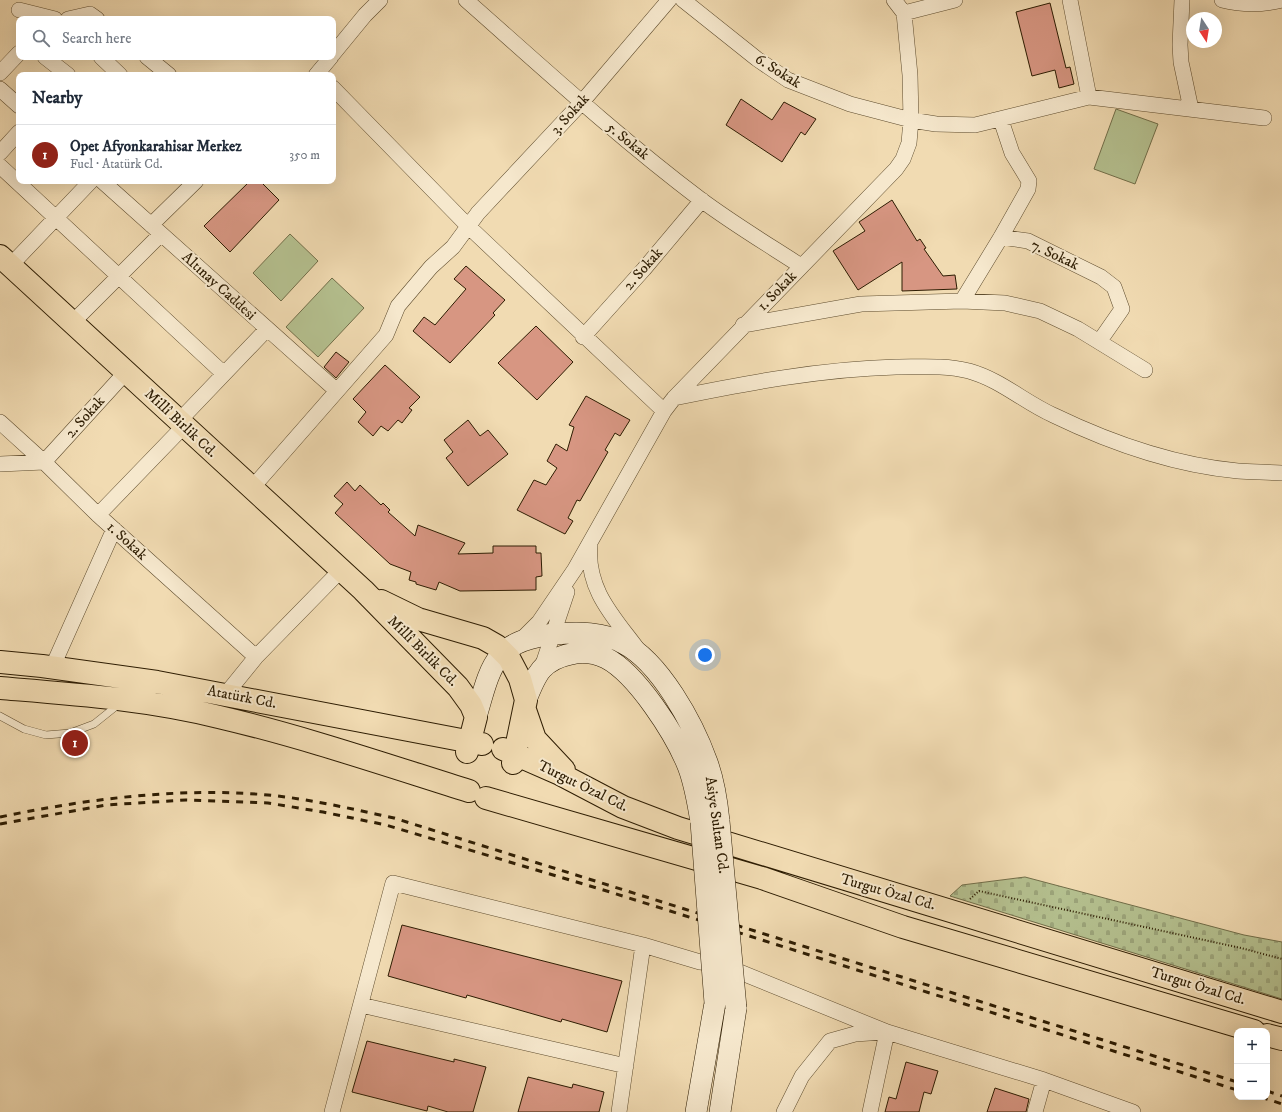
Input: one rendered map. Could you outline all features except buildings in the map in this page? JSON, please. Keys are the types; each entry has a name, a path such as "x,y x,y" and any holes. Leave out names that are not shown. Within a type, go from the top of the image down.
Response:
{"main road":[{"name":"Millî Birlik Cd.","path":"5,261 363,590 458,687 466,696 476,717"},
{"name":"Millî Birlik Cd.","path":"363,590 399,611 469,633 491,642 511,647"},
{"name":"Asiye Sultan Cd.","path":"511,647 577,634 602,635 622,642 642,656 680,706 701,746 712,780 710,821 715,1004 696,1112"},
{"name":"Asiye Sultan Cd.","path":"525,705 532,685 542,667 548,662 549,639"},
{"name":"Asiye Sultan Cd.","path":"549,639 606,658 624,672 639,688 671,733 680,749 693,784 710,821 736,1008 720,1112"},
{"path":"511,647 495,662 488,678 476,717 473,746 462,759 460,776 463,784 478,794 496,796 504,792 525,705"},
{"path":"511,647 514,666 530,729 541,747 578,783"},
{"name":"Atatürk Cd.","path":"0,662 157,682 226,694 473,746"},
{"name":"Atatürk Cd.","path":"0,688 124,700 219,717 327,747 478,794"},
{"path":"473,746 491,744 510,766"},
{"name":"Turgut Özal Cd.","path":"510,766 578,783 623,806 678,828 1282,1012"},
{"name":"Turgut Özal Cd.","path":"478,794 762,878 903,927 1244,1028"},
{"path":"1270,1036 1282,1039"}],"street":[{"path":"336,51 380,0"},
{"name":"5. Sokak","path":"466,0 582,102 702,200 801,266"},
{"name":"3. Sokak","path":"252,488 386,335 398,306 431,267 453,247 478,214 582,102 669,0"},
{"name":"6. Sokak","path":"683,0 757,59 788,80 850,104 911,120 961,126 1001,120 1089,97"},
{"path":"894,0 904,13 955,0"},
{"path":"1070,0 1089,97 1264,118"},
{"path":"1182,0 1180,45 1181,62 1191,109"},
{"path":"1222,0 1238,4 1270,3 1282,0"},
{"path":"18,10 43,16"},
{"name":"1. Sokak","path":"549,639 575,569 664,411 674,398 743,325 900,164 909,143 911,120 909,55 904,13"},
{"path":"81,16 90,14 93,16"},
{"path":"0,73 16,56"},
{"path":"50,60 64,72"},
{"path":"104,60 117,72"},
{"path":"151,60 166,72"},
{"path":"320,72 329,60"},
{"path":"0,89 16,103"},
{"path":"336,91 468,226 583,337 664,411"},
{"path":"962,301 1028,189 1029,181 1012,153 1001,120"},
{"path":"0,153 16,135"},
{"path":"0,166 16,181"},
{"path":"19,184 224,374"},
{"path":"5,261 56,218 88,184"},
{"name":"Altınay Caddesi","path":"105,184 337,391"},
{"path":"72,323 119,276 194,184"},
{"name":"2. Sokak","path":"583,337 644,269 702,200"},
{"name":"7. Sokak","path":"1001,237 1028,241 1076,264 1114,287 1122,309 1099,342"},
{"path":"743,325 861,304 962,301 1005,303 1040,311 1078,329 1145,370"},
{"path":"98,515 182,423 224,374 267,329"},
{"path":"674,398 759,380 805,374 875,368 936,366 969,372 1000,383 1051,414 1097,436 1134,449 1178,461 1237,471 1282,473"},
{"name":"2. Sokak","path":"44,462 126,372"},
{"name":"1. Sokak","path":"0,422 44,462 98,515 256,657"},
{"path":"0,464 44,462"},
{"path":"52,668 114,529"},
{"path":"590,542 590,565 592,577 597,589 608,610 642,656"},
{"path":"226,694 256,657 341,570"},
{"path":"332,1112 393,882 643,945 700,962 720,964 887,1032 1044,1080 1133,1112"},
{"path":"619,1112 643,945"},
{"path":"361,1005 626,1066"},
{"path":"784,1112 802,1076 830,1041 855,1034 887,1032"},
{"path":"870,1112 887,1032"},
{"path":"1035,1112 1044,1080"}],"lane":[{"path":"0,716 24,729 46,735 70,733 94,724 124,700"}],"path":[{"path":"956,912 979,891 1241,948 1282,959"}],"green space":[{"path":"1116,109 1158,124 1135,184 1094,169"},
{"path":"290,234 318,261 281,301 253,273"},
{"path":"332,278 364,308 318,357 286,327"},
{"path":"1025,877 1244,935 1282,942 1282,999 950,896 962,885"}],"railway":[{"path":"0,817 66,805 133,796 201,793 268,795 362,811 394,818 1234,1081"},
{"path":"0,824 106,805 186,800 268,803 323,812 386,825 610,892 1234,1089"},
{"path":"1270,1092 1282,1096"},
{"path":"1270,1100 1282,1104"}],"place":[{"name":"Opet Afyonkarahisar Merkez","path":"75,743"}]}
